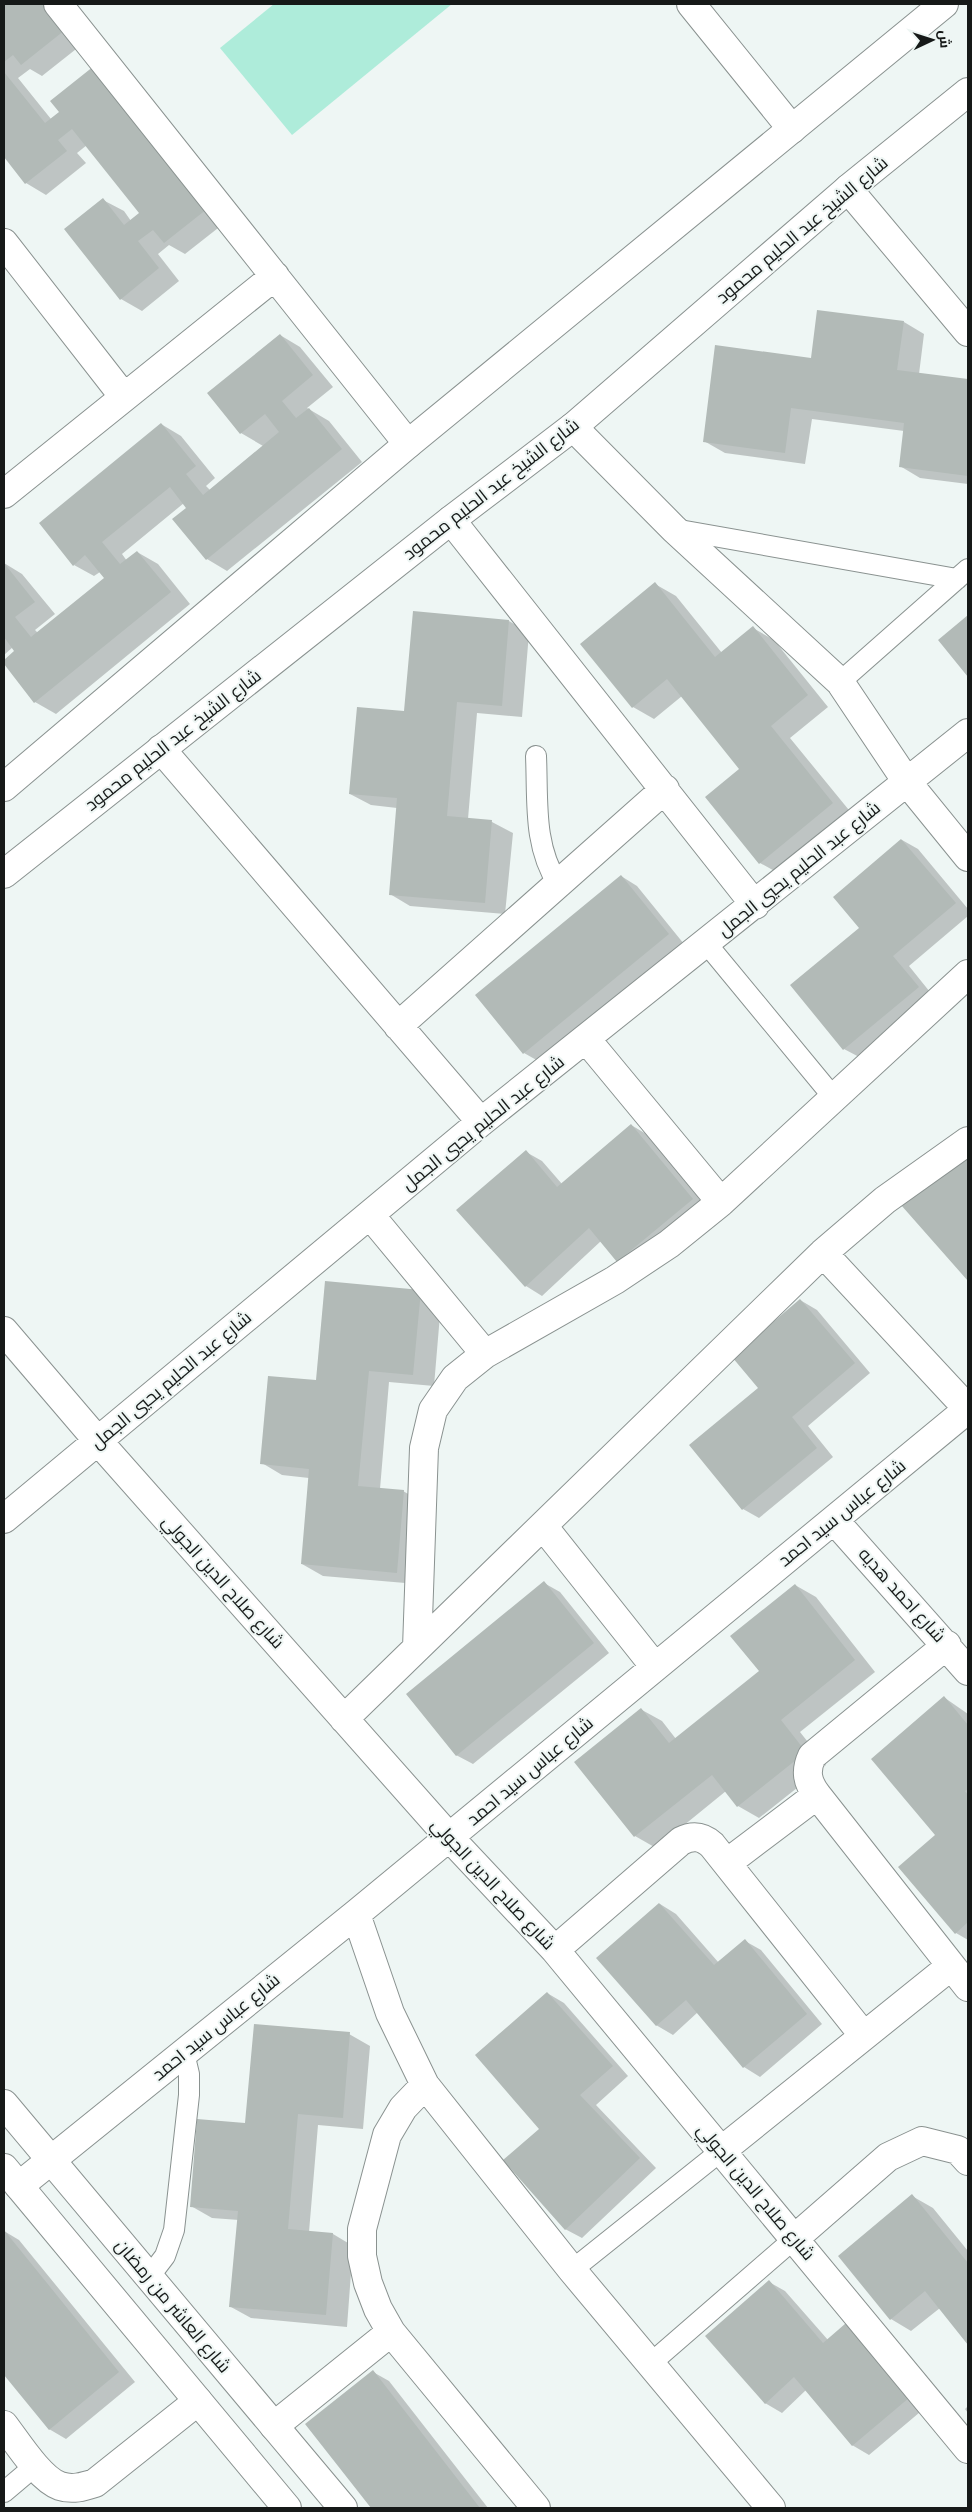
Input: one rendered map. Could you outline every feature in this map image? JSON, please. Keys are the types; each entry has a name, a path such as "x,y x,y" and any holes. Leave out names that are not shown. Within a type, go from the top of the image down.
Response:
{"street":[{"path":"58,4 408,444"},
{"path":"691,4 792,129"},
{"path":"4,786 408,444 944,4"},
{"name":"شارع الشيخ عبد الحليم محمود","path":"4,874 451,520 572,427 848,190 968,92"},
{"path":"848,190 968,332"},
{"path":"4,243 124,397"},
{"path":"7,484 124,397 275,276"},
{"path":"572,427 674,529 840,682 907,782 968,858"},
{"path":"451,520 755,905"},
{"name":"شارع عبد الحليم يحيي الجمل","path":"4,1519 482,1122 968,733"},
{"path":"161,749 482,1122"},
{"path":"398,1026 665,789"},
{"path":"417,1648 424,1448 433,1410 455,1378 484,1354 615,1280 668,1244 721,1202 968,974"},
{"path":"586,1039 721,1202"},
{"path":"344,1719 823,1254 885,1200 968,1141"},
{"path":"370,1215 484,1354"},
{"path":"823,1254 968,1409"},
{"name":"شارع صلاح الدين الجولي","path":"4,1331 98,1441 449,1837 555,1950 968,2449"},
{"name":"شارع عباس سيد احمد","path":"11,2177 51,2160 356,1914 968,1409"},
{"name":"شارع احمد هديه","path":"834,1520 968,1671"},
{"path":"543,1526 656,1667"},
{"path":"946,1645 812,1756 808,1766 807,1777 817,1795 968,1987"},
{"path":"728,1863 817,1795"},
{"path":"555,1950 681,1841 689,1837 706,1839 728,1863 864,2036"},
{"path":"356,1914 390,2013 425,2085 572,2270 771,2508"},
{"path":"721,2151 951,1966"},
{"path":"425,2085 403,2108 387,2135 362,2229 362,2256 368,2283 378,2309 391,2332 536,2508"},
{"name":"شارع العاشر من رمضان","path":"4,2104 343,2508"},
{"path":"794,2239 888,2157 913,2145 922,2142 958,2150 968,2161"},
{"path":"11,2177 286,2508"},
{"path":"274,2426 391,2332"},
{"path":"4,2425 45,2476 59,2486 78,2488 95,2483 198,2401"}],"lane":[{"path":"674,529 963,574"},
{"path":"840,682 963,574"},
{"path":"536,756 542,852 548,869 558,884"},
{"path":"706,943 834,1098"},
{"path":"149,2277 166,2256 174,2230 189,2095 189,2074 184,2053"},
{"path":"572,2270 721,2151"},
{"path":"650,2364 794,2239"},
{"path":"4,2492 36,2466"}],"green space":[{"path":"274,4 452,4 292,135 220,48"}],"building":[{"path":"4,4 44,4 65,30 21,65 13,55 4,62"},
{"path":"94,66 207,209 164,243 153,230 138,241 159,268 120,300 64,229 103,198 124,225 139,213 72,129 58,140 67,151 25,184 4,157 4,72 45,123 59,112 50,101"},
{"path":"817,310 904,321 897,370 968,379 968,476 899,467 904,423 791,408 785,453 703,442 715,345 811,358"},
{"path":"280,334 313,375 282,401 296,418 309,408 342,449 206,560 172,519 186,508 170,487 102,542 120,564 137,551 171,592 34,703 4,664 4,660 14,651 4,637 4,563 35,602 15,617 31,637 104,578 85,555 73,566 39,523 161,423 196,466 186,474 203,495 279,432 265,414 240,434 207,393"},
{"path":"655,582 715,657 753,626 808,695 771,726 833,803 759,864 705,797 739,769 667,679 632,708 580,644"},
{"path":"413,611 509,620 502,706 457,702 447,816 492,820 485,903 389,895 397,798 349,794 357,707 404,711"},
{"path":"968,615 968,677 938,640"},
{"path":"901,839 956,903 893,956 919,987 843,1050 790,985 859,928 833,897"},
{"path":"621,875 669,934 523,1054 475,995"},
{"path":"631,1124 693,1199 617,1262 589,1228 525,1287 456,1210 526,1150 557,1187"},
{"path":"968,1148 968,1281 901,1205"},
{"path":"325,1281 421,1290 413,1375 369,1371 358,1486 404,1490 397,1573 301,1564 309,1469 260,1464 268,1376 316,1380"},
{"path":"800,1299 855,1363 792,1417 817,1448 742,1510 689,1445 758,1388 732,1357"},
{"path":"544,1581 594,1643 456,1756 406,1694"},
{"path":"795,1584 855,1660 781,1720 806,1752 737,1807 712,1775 634,1837 574,1762 641,1708 669,1743 759,1671 730,1636"},
{"path":"944,1696 968,1725 968,1789 965,1791 968,1795 968,1922 955,1934 898,1867 935,1835 871,1759"},
{"path":"659,1903 714,1965 745,1939 807,2014 743,2068 686,2000 656,2026 596,1958"},
{"path":"547,1992 613,2066 580,2095 640,2158 565,2230 503,2160 539,2129 475,2055"},
{"path":"254,2024 350,2032 343,2118 298,2114 288,2229 333,2233 326,2315 229,2307 238,2211 190,2207 197,2119 245,2123"},
{"path":"912,2194 968,2263 968,2345 925,2291 890,2320 838,2256"},
{"path":"4,2230 119,2372 49,2430 4,2375"},
{"path":"769,2280 823,2343 853,2317 916,2392 852,2446 794,2377 765,2404 705,2336"},
{"path":"373,2370 480,2508 371,2508 305,2424"}]}
